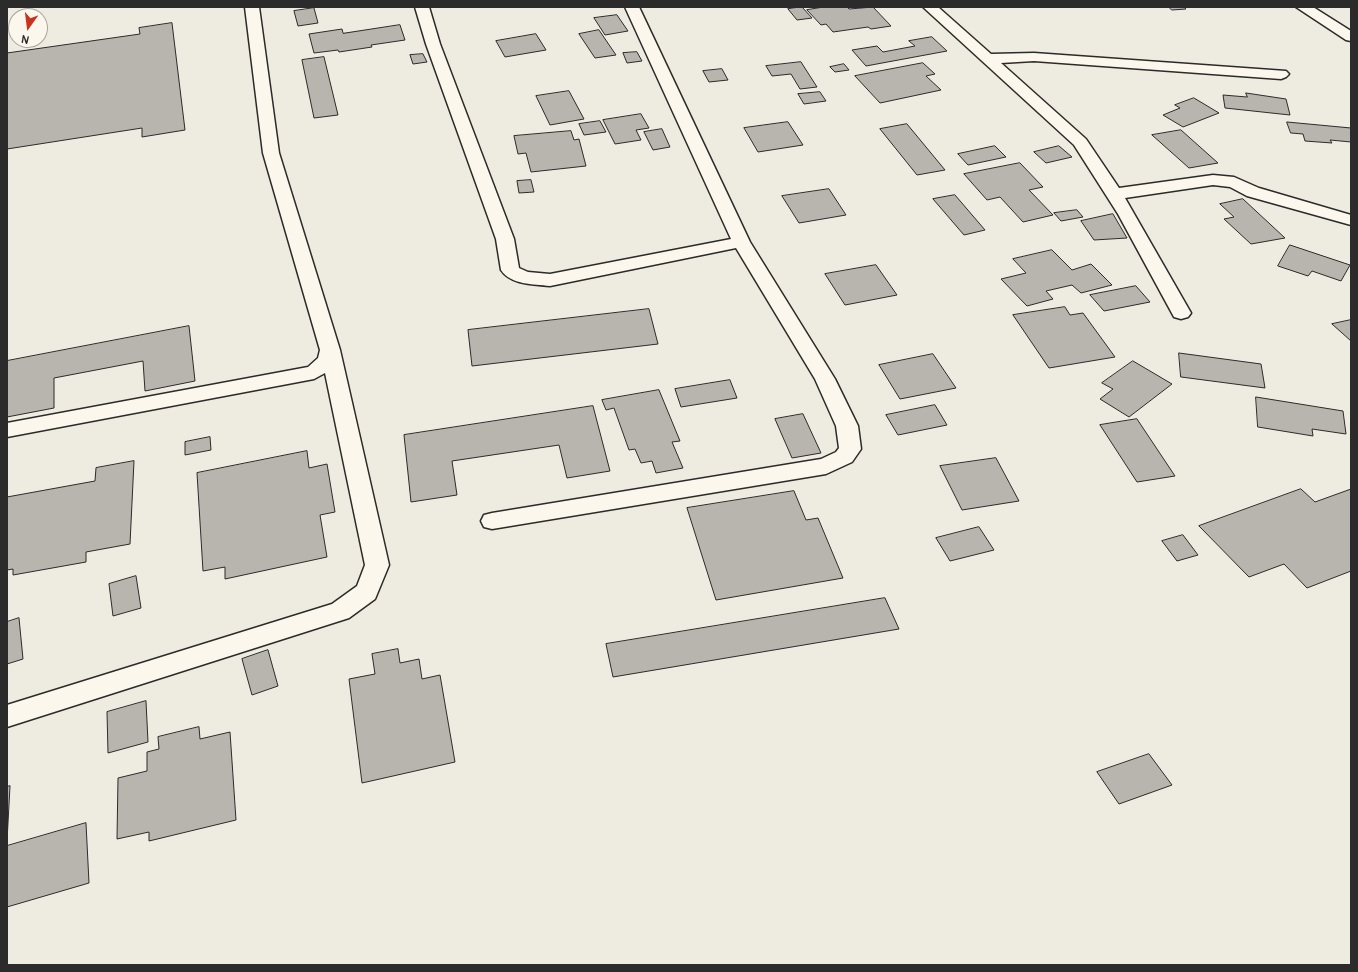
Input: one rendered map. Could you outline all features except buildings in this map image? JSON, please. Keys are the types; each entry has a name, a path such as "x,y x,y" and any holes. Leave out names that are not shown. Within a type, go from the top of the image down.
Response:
{"street":[{"path":"7,716 340,611 368,592 376,565 330,350 271,153 252,7"},
{"path":"422,7 433,44 505,239 510,270 516,275 550,280 741,242"},
{"path":"492,521 826,466 844,457 850,450 847,426 825,379 741,242 632,7"},
{"path":"930,7 1080,142 1127,214 1181,313"},
{"path":"1303,7 1351,37"},
{"path":"987,58 1034,57 1281,74"},
{"path":"1114,194 1213,180 1234,182 1253,192 1351,220"},
{"path":"7,430 314,372 327,361 330,350"}]}
